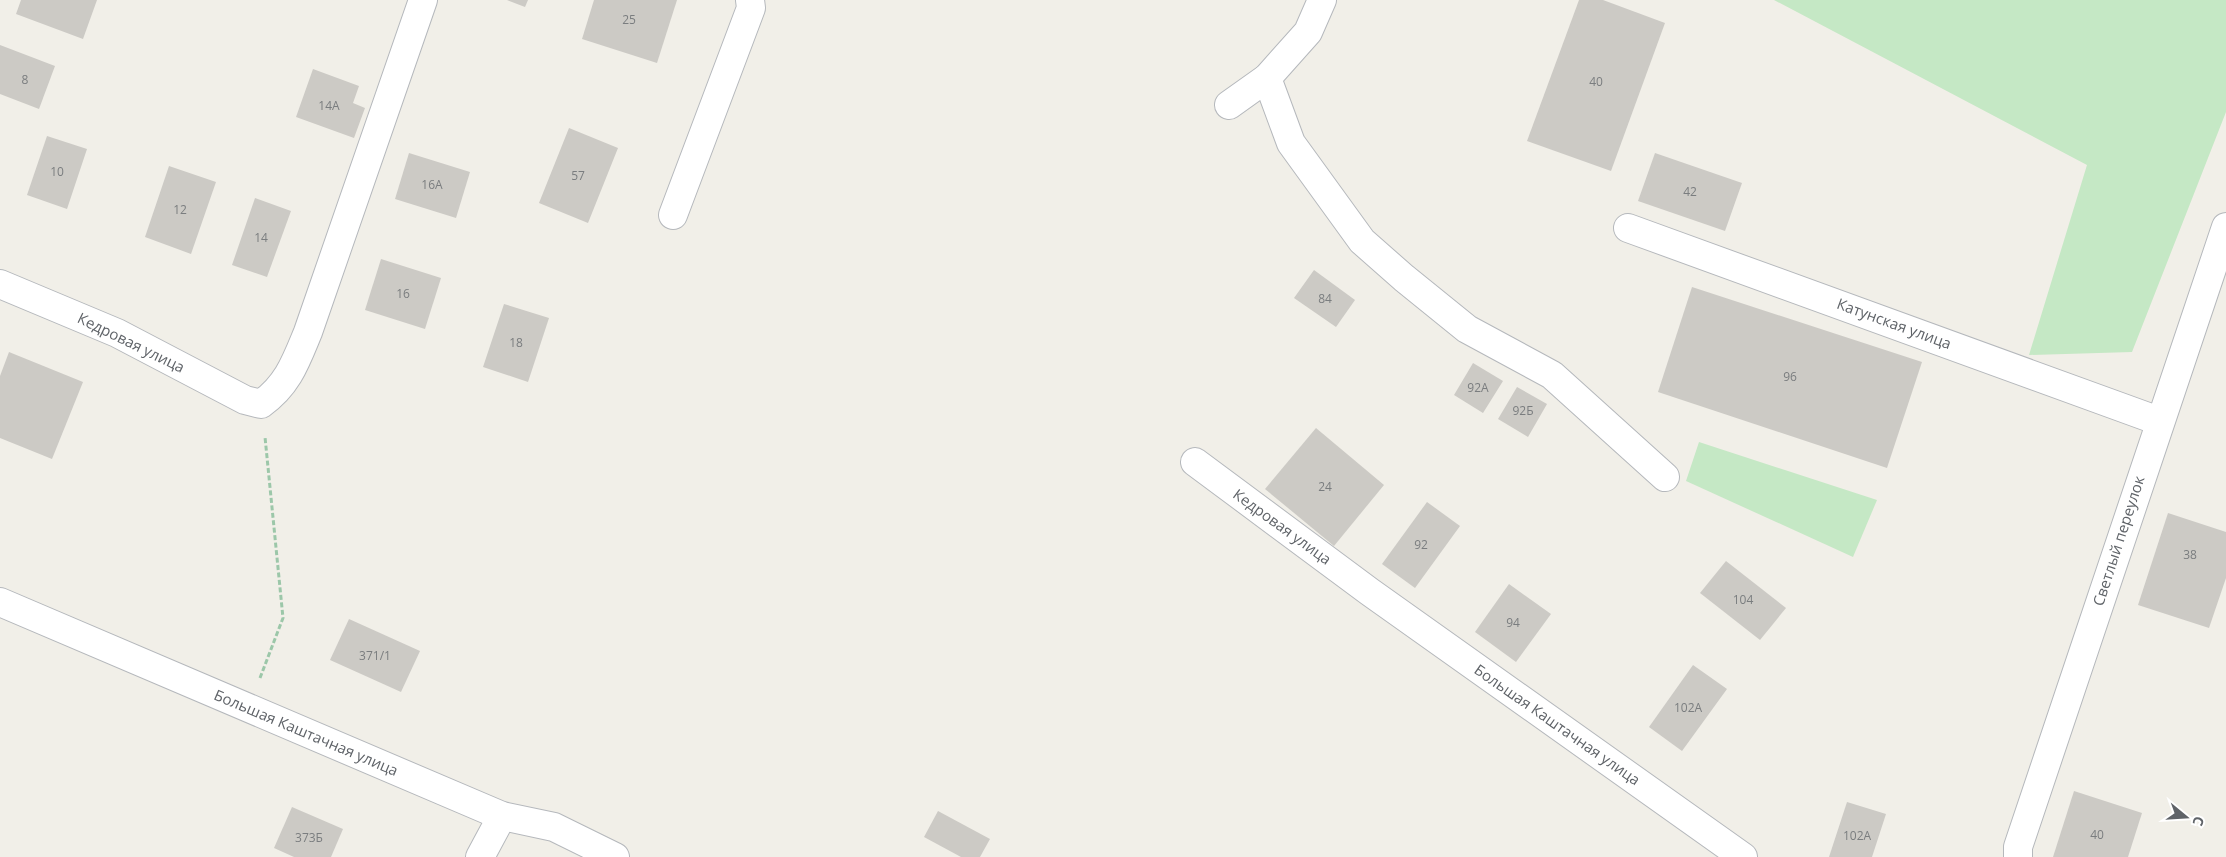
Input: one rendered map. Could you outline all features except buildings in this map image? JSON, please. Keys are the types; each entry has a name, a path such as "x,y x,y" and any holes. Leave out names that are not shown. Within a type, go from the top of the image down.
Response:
{"street":[{"path":"261,404 276,393 293,367 308,332 423,0"},
{"path":"1229,105 1267,78 1308,32 1322,0"},
{"path":"673,216 751,4"},
{"path":"1267,78 1291,144 1362,241 1467,329 1552,375 1666,477"},
{"name":"Катунская улица","path":"1628,228 2159,420"},
{"name":"Светлый переулок","path":"2018,857 2018,847 2159,420 2224,238"},
{"name":"Кедровая улица","path":"0,284 117,333 245,400 261,404"},
{"name":"Кедровая улица","path":"1195,462 1370,592"},
{"name":"Большая Каштачная улица","path":"1370,592 1743,857"},
{"name":"Большая Каштачная улица","path":"0,602 502,816 554,827 615,857"},
{"path":"480,857 502,816"}],"path":[{"path":"248,709 283,618 261,404"}],"green space":[{"path":"1774,0 2226,0 2226,112 2132,352 2029,355 2087,165"},
{"path":"1699,442 1877,500 1853,557 1686,481"}]}
